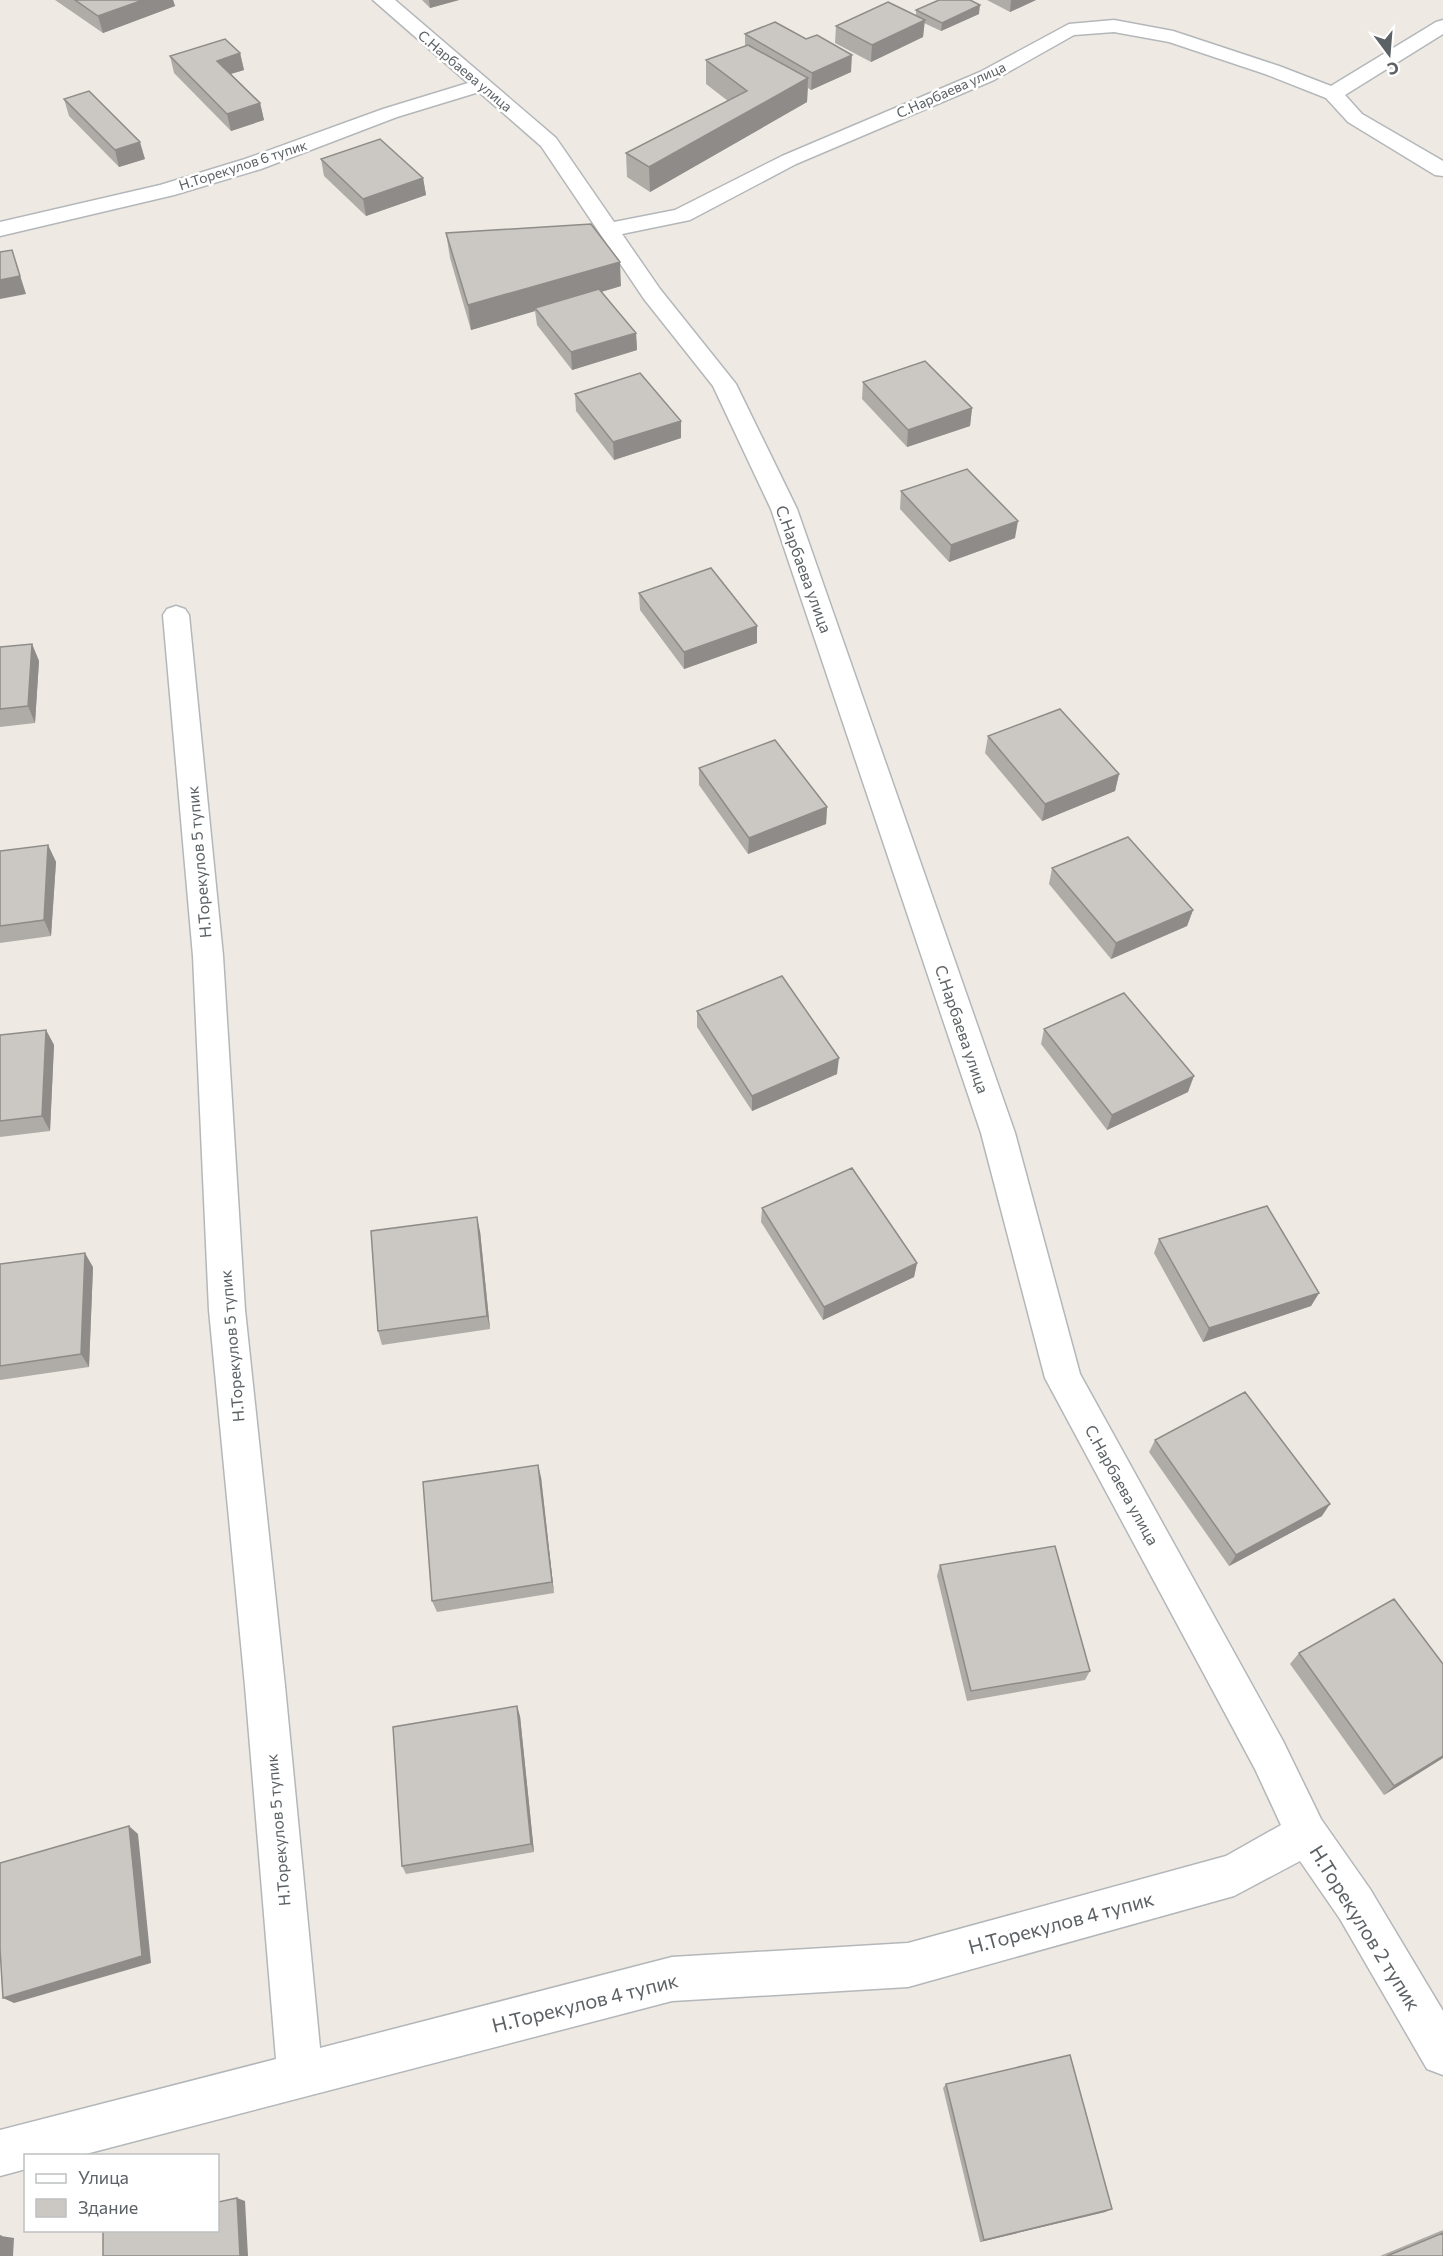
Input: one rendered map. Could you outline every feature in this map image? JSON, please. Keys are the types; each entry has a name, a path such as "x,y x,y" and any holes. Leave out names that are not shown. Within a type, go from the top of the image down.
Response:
{"street":[{"name":"С.Нарбаева улица","path":"382,0 549,142 652,294 724,384 784,509 998,1133 1063,1378 1269,1755 1306,1834"},
{"name":"С.Нарбаева улица","path":"609,230 682,215 789,159 987,76 1069,30 1114,26 1173,37 1272,70 1333,94 1355,118 1443,170"},
{"path":"1333,94 1443,26"},
{"name":"Н.Торекулов 6 тупик","path":"0,229 166,190 253,164 390,113 482,85"},
{"name":"Н.Торекулов 5 тупик","path":"176,615 208,956 227,1310 265,1686 300,2076"},
{"name":"Н.Торекулов 2 тупик","path":"1306,1834 1355,1904 1443,2053"},
{"name":"Н.Торекулов 4 тупик","path":"0,2153 672,1978 908,1965 1233,1875 1306,1834"}],"building":[{"path":"75,0 143,0 98,16"},
{"path":"939,0 970,0 980,5 942,23 916,10"},
{"path":"888,2 925,20 872,45 836,26"},
{"path":"775,22 806,39 817,35 852,55 812,73 745,34"},
{"path":"225,39 240,53 217,61 260,103 227,114 170,56"},
{"path":"748,45 808,78 649,167 626,153 747,91 706,60"},
{"path":"89,91 140,142 115,150 64,99"},
{"path":"380,139 423,178 363,199 321,159"},
{"path":"591,224 620,262 468,305 446,233"},
{"path":"12,250 20,276 0,280 0,252"},
{"path":"599,289 636,333 571,352 535,308"},
{"path":"925,361 972,408 908,430 863,382"},
{"path":"640,373 681,421 613,442 575,394"},
{"path":"967,469 1018,521 951,545 901,491"},
{"path":"711,568 757,626 684,652 639,593"},
{"path":"32,644 28,706 0,709 0,647"},
{"path":"1060,709 1119,774 1045,804 988,736"},
{"path":"775,740 827,807 749,838 699,768"},
{"path":"1128,837 1193,910 1116,943 1052,868"},
{"path":"48,845 44,920 0,926 0,851"},
{"path":"782,976 839,1058 752,1096 697,1011"},
{"path":"1124,993 1194,1076 1112,1115 1044,1029"},
{"path":"46,1030 42,1116 0,1121 0,1035"},
{"path":"852,1168 917,1263 824,1307 762,1208"},
{"path":"1267,1206 1319,1293 1209,1328 1159,1239"},
{"path":"477,1217 487,1316 378,1331 371,1231"},
{"path":"85,1253 81,1354 0,1366 0,1264"},
{"path":"1245,1392 1330,1504 1236,1555 1155,1440"},
{"path":"538,1465 552,1582 432,1601 423,1482"},
{"path":"1055,1546 1090,1671 971,1691 940,1565"},
{"path":"1394,1599 1443,1664 1443,1756 1394,1786 1299,1653"},
{"path":"517,1706 531,1844 402,1866 393,1727"},
{"path":"129,1826 142,1956 3,1998 0,1949 0,1863"},
{"path":"1070,2055 1112,2209 984,2240 946,2084"},
{"path":"237,2198 240,2256 103,2256 103,2232 219,2232 219,2202"},
{"path":"1443,2233 1443,2256 1387,2256"}]}
